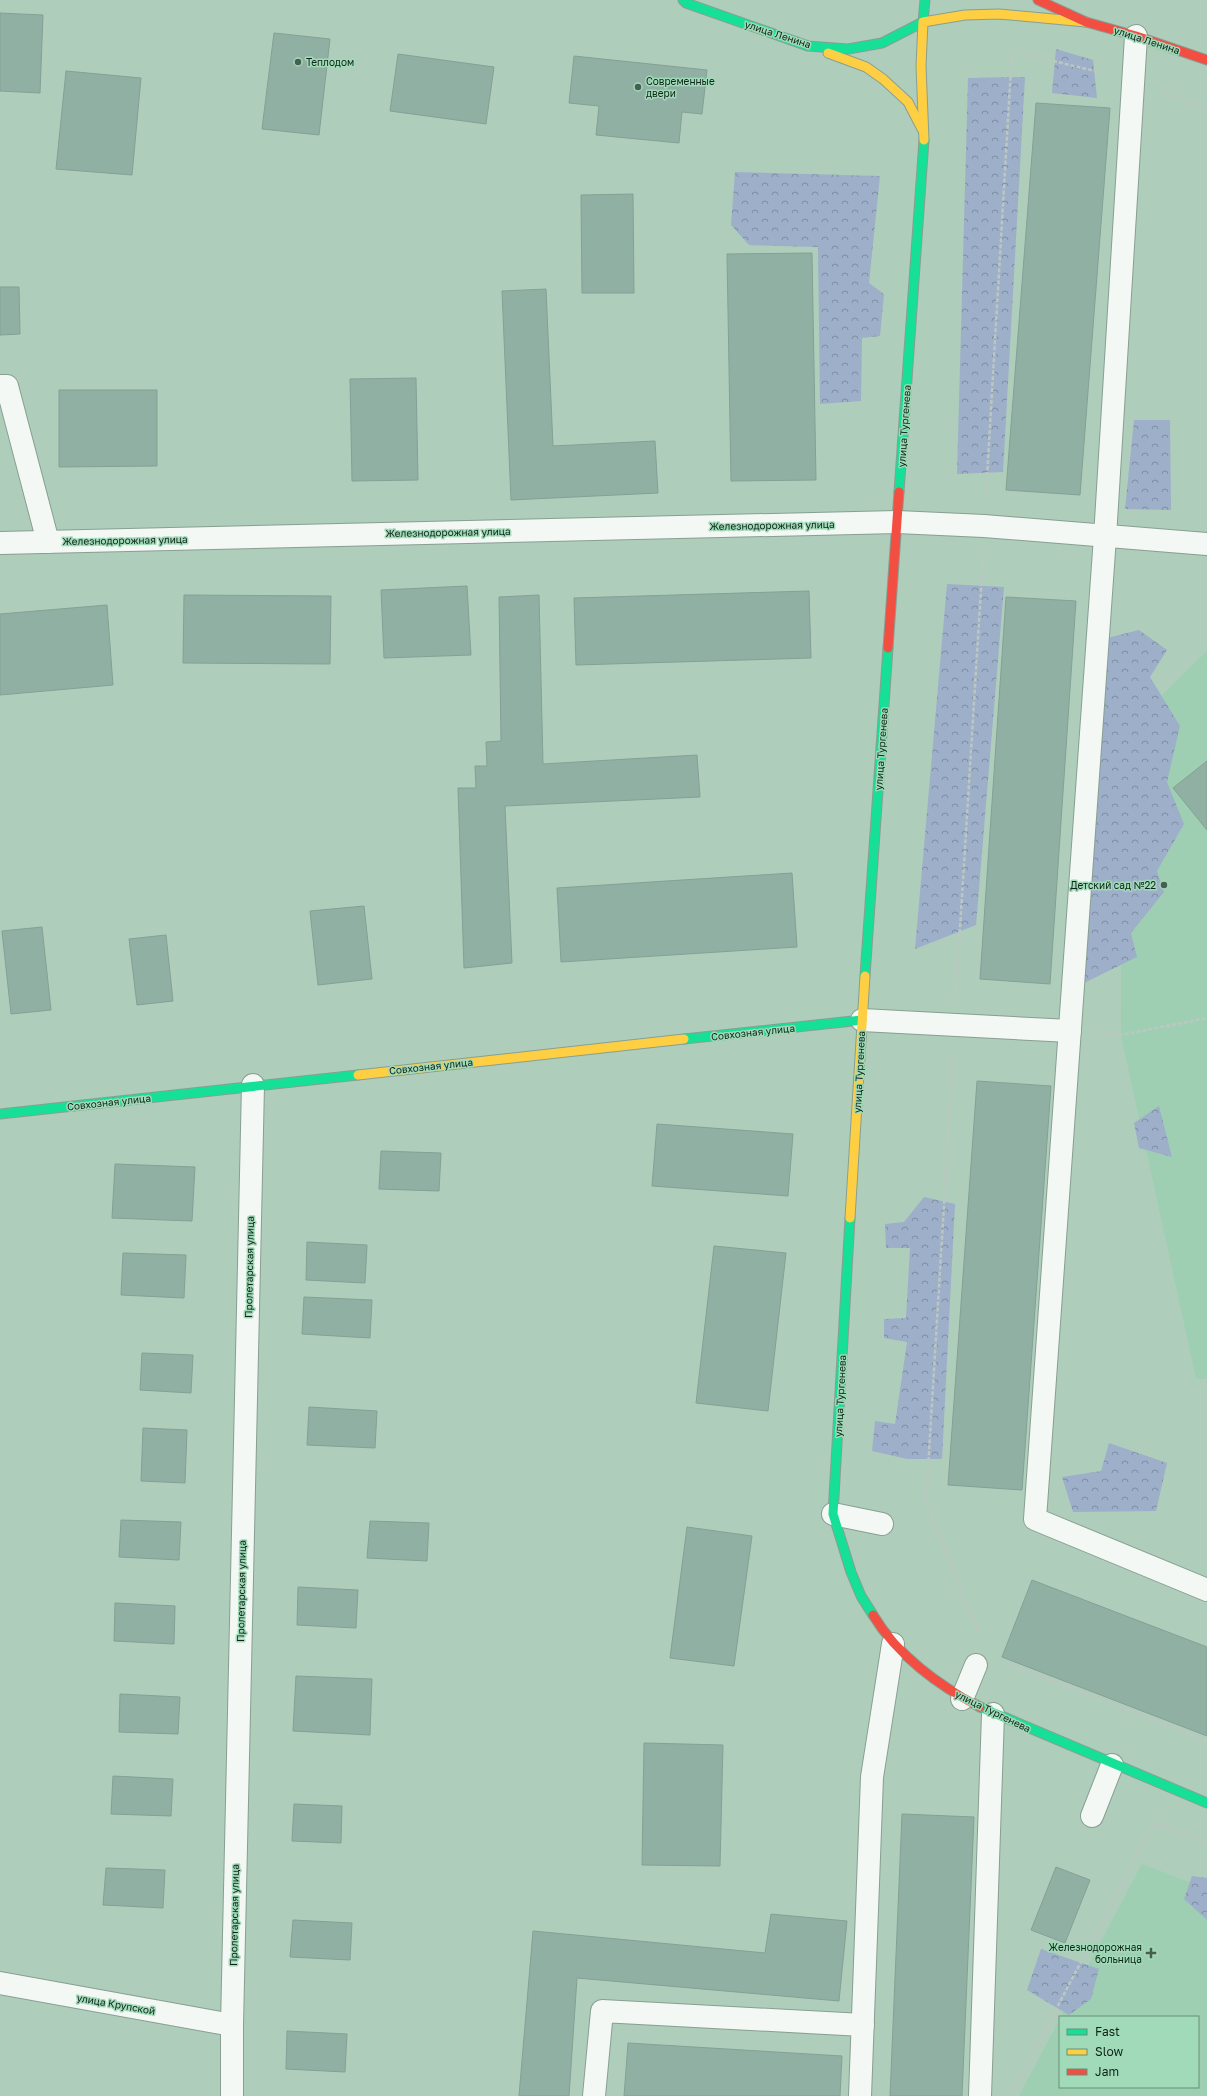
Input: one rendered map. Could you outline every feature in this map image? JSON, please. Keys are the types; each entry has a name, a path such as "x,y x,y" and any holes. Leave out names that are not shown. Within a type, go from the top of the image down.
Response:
{"street":[{"name":"улица Ленина","path":"676,0 808,46 848,49 882,43 923,22 965,15 999,14 1086,22 1136,36 1207,60"},
{"path":"923,22 925,0"},
{"path":"1038,0 1086,22"},
{"name":"улица Тургенева","path":"923,22 921,66 924,133 862,1020 833,1514 851,1573 870,1611 893,1644 930,1676 962,1699 993,1714 1112,1765 1182,1785 1207,1803"},
{"path":"1136,36 1105,537 1035,1519 1207,1590"},
{"path":"808,46 866,67 884,79 908,102 924,133"},
{"path":"0,386 7,386 48,542"},
{"name":"Железнодорожная улица","path":"0,543 897,522 984,526 1105,537 1207,544"},
{"path":"862,1020 1070,1031"},
{"name":"Совхозная улица","path":"0,1114 253,1085 862,1020"},
{"name":"Пролетарская улица","path":"232,2096 232,2025 253,1085"},
{"path":"833,1514 882,1524"},
{"path":"860,2096 872,1777 893,1644"},
{"path":"962,1699 976,1665"},
{"path":"980,2096 993,1714"},
{"path":"1092,1816 1112,1765"},
{"name":"улица Крупской","path":"0,1983 232,2025"},
{"path":"594,2096 602,2011 863,2025"}],"path":[{"path":"981,1639 926,1502 1012,51 1134,81 1207,109"},
{"path":"1070,1031 1121,1035 1207,1018"},
{"path":"1004,1662 1207,1741"},
{"path":"1010,2096 1154,1823 1207,1842"}],"shaded area":[{"name":"Детский сад №22","path":"1207,651 1207,1379 1196,1378 1121,1035 1122,735"},
{"name":"Железнодорожная больница","path":"1142,1864 1207,1889 1207,2096 1019,2096 1059,2021 1059,2088 1199,2088 1199,2016 1062,2016"}],"green space":[{"path":"1056,49 1093,60 1097,98 1052,93"},
{"path":"1025,77 1003,472 957,474 968,78"},
{"path":"735,172 880,176 869,283 884,294 880,336 862,338 861,401 820,404 818,247 749,245 731,225"},
{"path":"1134,420 1170,420 1171,510 1125,509"},
{"path":"947,584 1004,587 976,925 915,949"},
{"path":"1139,630 1167,650 1150,677 1180,726 1167,782 1184,824 1157,871 1164,892 1131,933 1137,957 1080,985 1107,638"},
{"path":"1159,1106 1172,1157 1139,1148 1134,1123"},
{"path":"924,1197 955,1204 942,1459 907,1459 872,1451 875,1421 895,1424 907,1342 884,1338 884,1319 906,1318 910,1248 886,1248 885,1224 904,1222"},
{"path":"1109,1443 1167,1463 1156,1511 1073,1512 1062,1477 1101,1471"},
{"path":"1192,1876 1207,1878 1207,1920 1184,1899"},
{"path":"1041,1949 1099,1969 1091,1999 1069,2015 1027,1990"}],"building":[{"path":"0,13 43,15 40,93 0,91"},
{"path":"274,33 330,39 319,135 262,129"},
{"path":"398,54 494,67 486,124 390,111"},
{"name":"Современные двери","path":"574,56 707,70 702,114 682,112 679,143 596,135 599,106 569,103"},
{"path":"66,71 141,78 132,175 56,169"},
{"path":"1036,103 1110,108 1080,495 1006,490"},
{"path":"633,194 634,293 582,293 581,195"},
{"path":"812,253 816,480 731,481 727,254"},
{"path":"0,287 19,287 20,334 0,335"},
{"path":"546,289 553,446 655,441 658,493 511,500 502,291"},
{"path":"416,378 418,480 352,481 350,379"},
{"path":"59,390 157,390 157,466 59,467"},
{"path":"467,586 471,655 384,658 381,590"},
{"path":"809,591 811,658 576,665 574,598"},
{"path":"184,595 331,596 330,664 183,663"},
{"path":"539,595 543,764 697,755 700,797 505,806 512,963 464,968 458,788 476,788 475,766 487,766 486,742 501,741 499,597"},
{"path":"1006,597 1076,601 1050,984 980,979"},
{"path":"107,605 113,685 0,695 0,614"},
{"path":"1207,761 1207,830 1173,788"},
{"path":"792,873 797,947 561,962 557,888"},
{"path":"364,906 372,979 318,985 310,911"},
{"path":"42,927 51,1010 11,1014 2,931"},
{"path":"166,935 173,1001 137,1005 129,939"},
{"path":"977,1081 1051,1086 1022,1490 948,1485"},
{"path":"657,1124 793,1134 788,1196 652,1186"},
{"path":"381,1151 441,1153 439,1191 379,1189"},
{"path":"115,1164 195,1167 192,1221 112,1218"},
{"path":"307,1242 367,1245 365,1283 306,1280"},
{"path":"714,1246 786,1253 768,1411 696,1403"},
{"path":"123,1253 186,1255 184,1298 121,1295"},
{"path":"304,1297 372,1300 370,1338 302,1334"},
{"path":"142,1353 193,1355 191,1393 140,1390"},
{"path":"309,1407 377,1411 375,1448 307,1445"},
{"path":"143,1428 187,1430 185,1483 141,1481"},
{"path":"121,1520 181,1522 179,1560 119,1557"},
{"path":"370,1521 429,1523 427,1561 367,1558"},
{"path":"687,1527 752,1536 734,1666 670,1658"},
{"path":"1032,1580 1207,1647 1207,1736 1002,1657"},
{"path":"298,1587 358,1590 356,1628 297,1625"},
{"path":"115,1603 175,1606 174,1644 114,1641"},
{"path":"296,1676 372,1679 370,1735 293,1731"},
{"path":"120,1694 180,1697 178,1734 119,1732"},
{"path":"644,1743 723,1745 720,1866 642,1865"},
{"path":"113,1776 173,1779 171,1816 111,1814"},
{"path":"294,1804 342,1806 341,1843 292,1841"},
{"path":"902,1814 974,1817 962,2096 890,2096"},
{"path":"1056,1867 1090,1880 1065,1943 1031,1930"},
{"path":"106,1868 165,1870 163,1908 103,1905"},
{"path":"771,1914 847,1921 839,2001 577,1978 569,2096 519,2096 533,1931 765,1953"},
{"path":"293,1920 352,1923 350,1960 290,1957"},
{"path":"287,2031 347,2034 345,2072 286,2069"},
{"path":"628,2043 842,2056 840,2096 624,2096"}],"traffic: fast":[{"path":"683,0 686,3 808,46 848,49 882,43 923,22 925,0"},
{"path":"899,492 924,140"},
{"path":"865,976 888,648"},
{"path":"684,1039 862,1020"},
{"path":"0,1114 358,1075"},
{"path":"850,1218 833,1514 851,1572 861,1596 873,1615"},
{"path":"980,1707 1207,1803"}],"traffic: slow":[{"path":"924,140 921,66 923,22 965,15 999,14 1086,22"},
{"path":"828,53 866,67 883,79 908,102 922,129"},
{"path":"850,1218 865,976"},
{"path":"358,1075 684,1039"}],"traffic: jam":[{"path":"1038,0 1086,22 1136,36 1207,60"},
{"path":"888,648 899,492"},
{"path":"873,1615 894,1643 920,1668 949,1689 980,1707"}],"place":[{"name":"Теплодом","path":"298,62"},
{"name":"Современные двери","path":"638,87"},
{"name":"Детский сад №22","path":"1164,885"},
{"name":"Железнодорожная больница","path":"1151,1953"}]}
